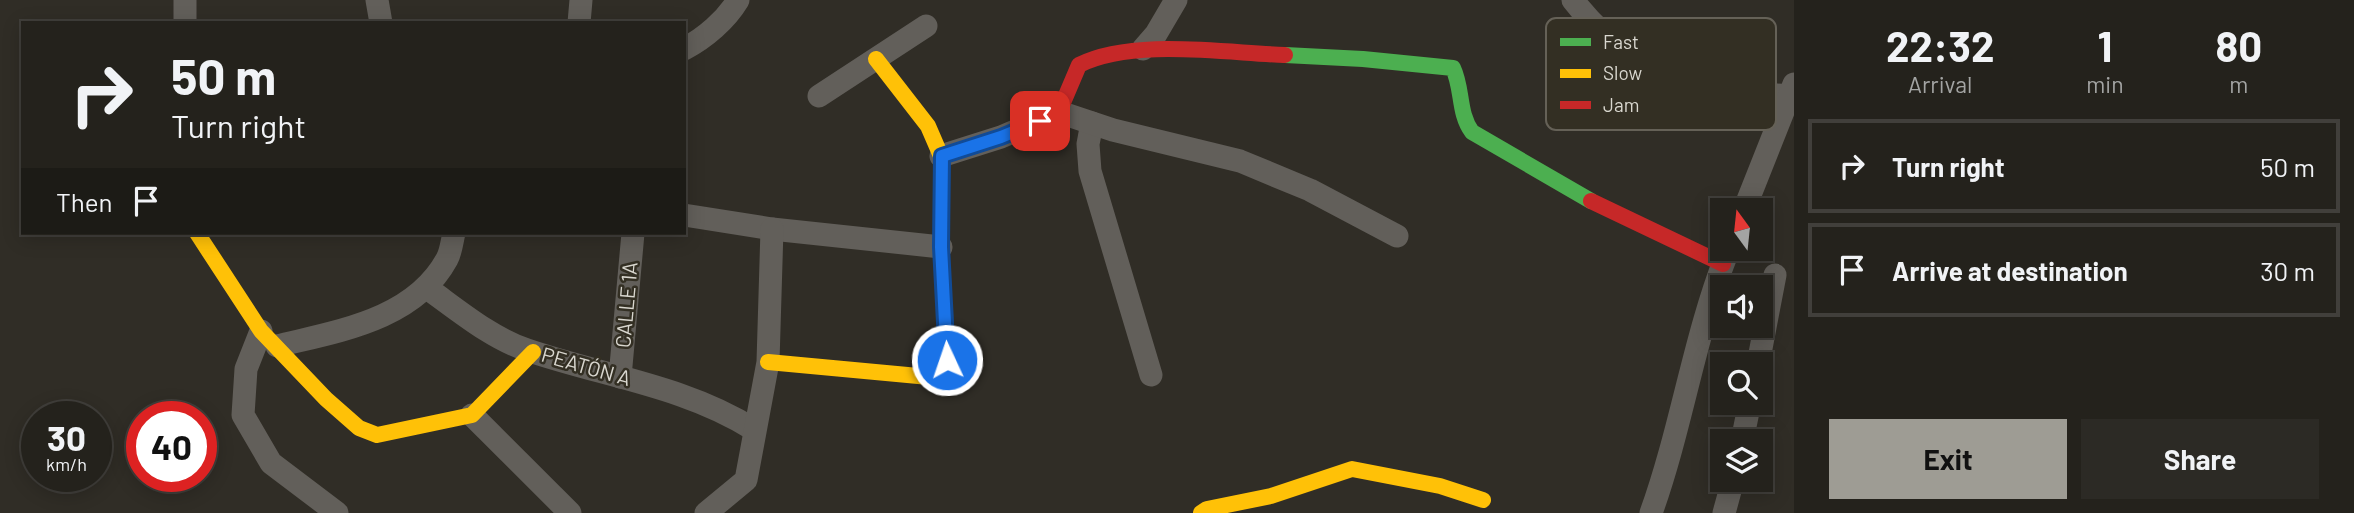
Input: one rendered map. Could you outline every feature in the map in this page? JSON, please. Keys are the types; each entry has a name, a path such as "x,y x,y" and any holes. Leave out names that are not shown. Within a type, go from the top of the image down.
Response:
{"street":[{"path":"185,0 185,21"},
{"path":"377,0 381,21"},
{"path":"579,21 581,0"},
{"path":"686,48 697,42 732,10 738,0"},
{"path":"1143,49 1156,34 1176,0"},
{"path":"1573,0 1589,18"},
{"path":"819,96 926,26"},
{"path":"1059,112 1079,65 1089,60 1143,49 1363,60 1453,68 1460,79 1463,122 1472,132 1603,208 1710,250"},
{"path":"768,362 929,377 942,372 947,360 941,247 942,156 928,126 876,59"},
{"path":"1749,198 1792,90"},
{"path":"942,156 1001,137 1059,112 1240,161 1310,190 1397,236"},
{"path":"1092,123 1087,144 1090,171 1151,375"},
{"path":"686,215 772,229 941,247"},
{"path":"706,513 746,480 753,429 768,362 772,229"},
{"path":"198,235 269,338 334,407 359,428 377,435 472,415 533,352"},
{"path":"337,513 271,463 243,415 246,369 269,338 339,331 387,314 427,288 449,257 454,235"},
{"name":"CALLE 1A","path":"620,377 633,235"},
{"path":"1651,513 1667,469 1714,286 1724,261"},
{"path":"1760,352 1775,275"},
{"name":"PEATÓN A","path":"427,288 477,323 533,352 726,412 753,429"},
{"path":"472,415 570,513"},
{"path":"1202,513 1207,509 1271,496 1352,469 1440,486 1483,500"},
{"path":"1724,513 1729,492"}],"traffic: fast":[{"path":"1285,55 1453,68 1465,117 1472,132 1591,201"}],"traffic: slow":[{"path":"768,362 929,377 942,372 947,360 941,247 941,156 928,126 876,59"},
{"path":"198,235 261,331 326,399 359,428 377,435 472,415 533,352"},
{"path":"1201,513 1207,509 1271,496 1352,469 1440,486 1483,500"}],"traffic: jam":[{"path":"1059,112 1079,65 1101,57 1152,49 1285,55"},
{"path":"1591,201 1723,264"}],"route":[{"path":"947,360 941,247 942,156 1040,121"}]}
